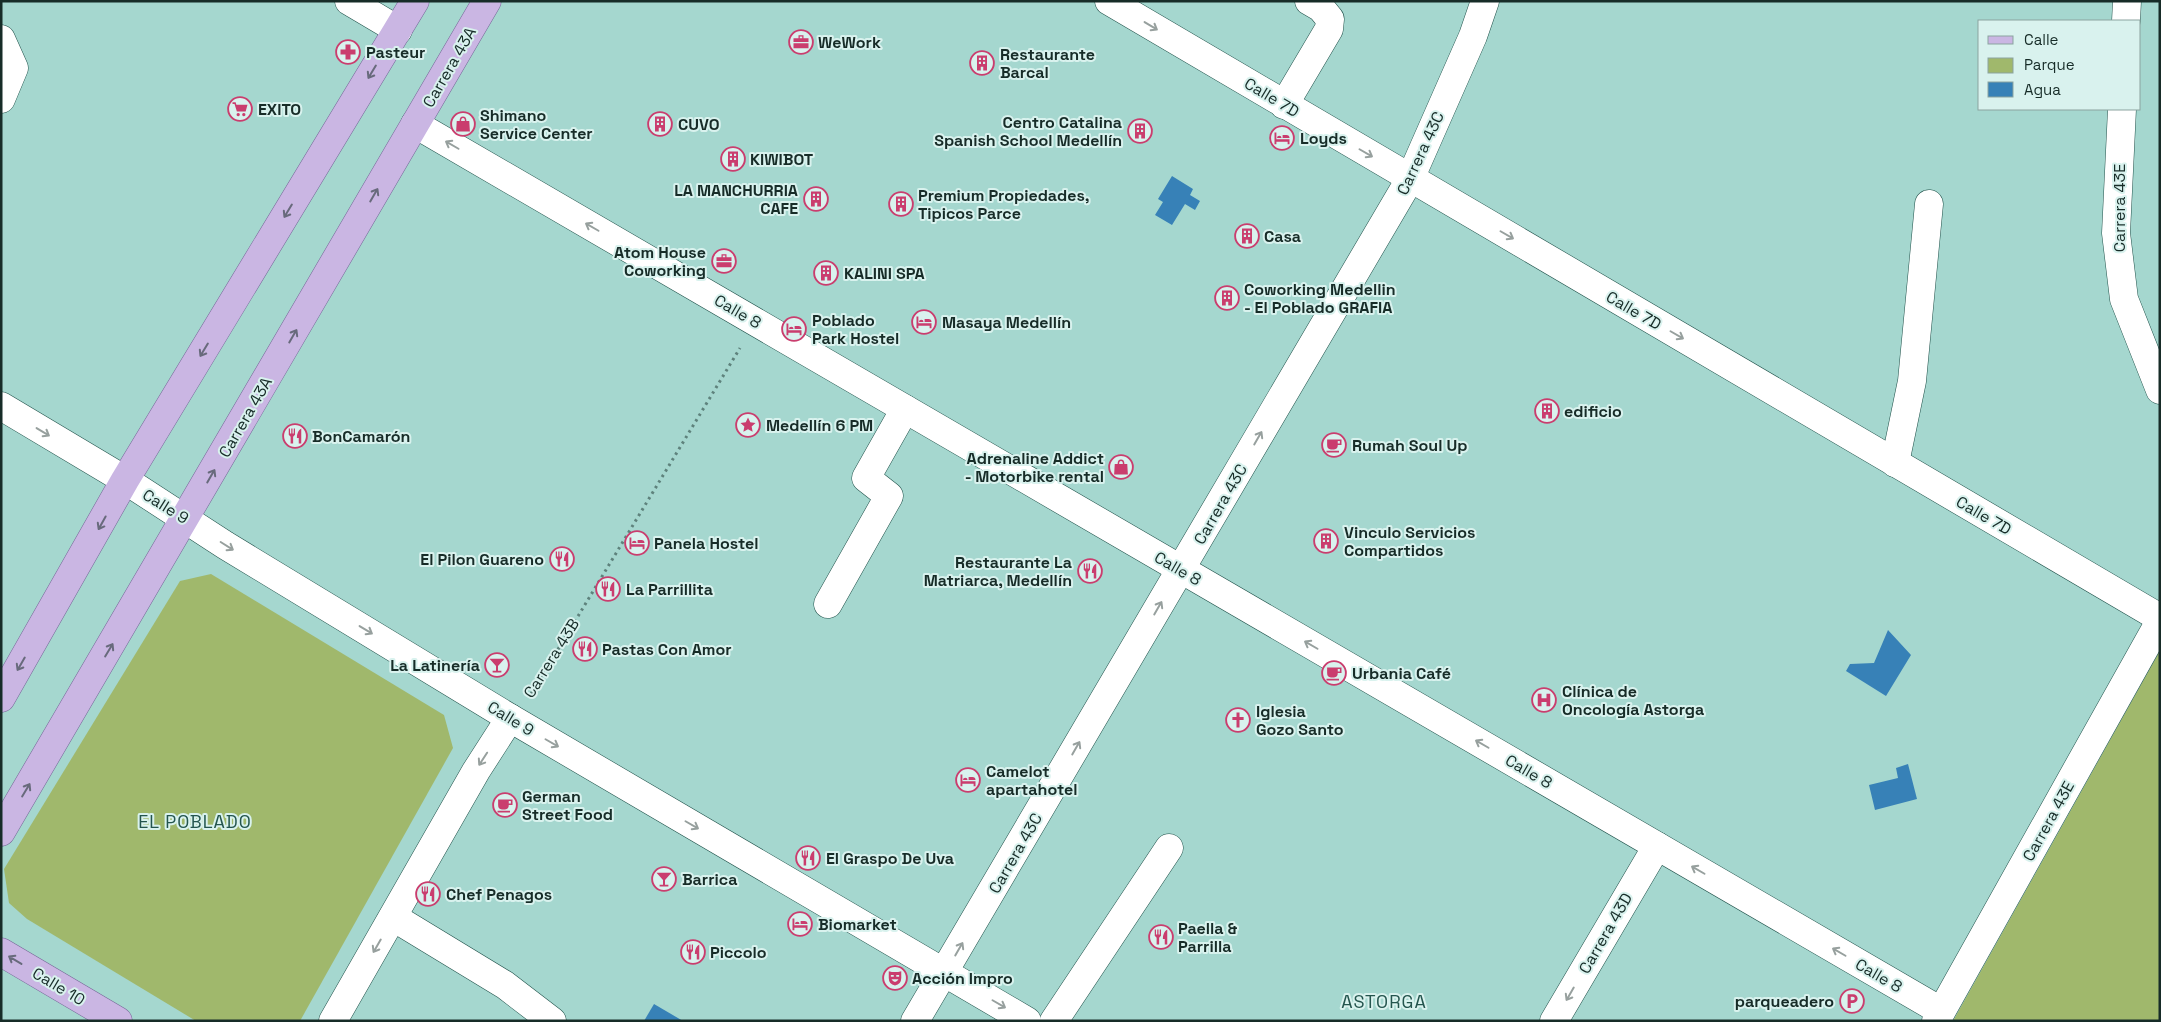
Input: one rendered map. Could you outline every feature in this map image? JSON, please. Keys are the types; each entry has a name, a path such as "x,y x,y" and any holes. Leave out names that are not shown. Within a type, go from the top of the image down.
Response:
{"main road":[{"path":"1,698 125,480 415,1"},
{"name":"Carrera 43A","path":"1,832 487,1"},
{"name":"Calle 10","path":"1,952 118,1021"}],"street":[{"path":"349,1 398,30"},
{"name":"Calle 7D","path":"1109,1 2160,619"},
{"path":"1284,105 1329,29 1330,19 1321,8 1309,1"},
{"name":"Carrera 43C","path":"915,1021 945,973 1410,179 1473,36 1485,1"},
{"path":"2126,20 2127,1"},
{"path":"1,39 14,68 1,99"},
{"name":"Carrera 43E","path":"2122,110 2116,233 2124,299 2160,390"},
{"name":"Calle 8","path":"416,124 1657,846 1939,1016"},
{"path":"1895,463 1912,381 1929,204"},
{"name":"Calle 9","path":"1,406 125,480 225,545 510,718 1027,1021"},
{"path":"828,604 889,496 866,478 905,409"},
{"name":"Carrera 43E","path":"1939,1016 2160,619"},
{"path":"333,1021 476,771 510,718"},
{"name":"Carrera 43D","path":"1554,1021 1657,846"},
{"path":"1054,1021 1169,848"},
{"path":"393,917 505,985 552,1021"}],"path":[{"name":"Carrera 43B","path":"510,718 530,695 756,322"}],"green space":[{"path":"211,574 444,715 453,748 300,1021 196,1021 27,919 9,903 4,869 180,581"},
{"path":"2160,644 2160,1021 1953,1021 2157,656"}],"water":[{"path":"1172,176 1193,189 1190,195 1200,201 1195,210 1185,204 1172,225 1155,215 1163,202 1158,199"},
{"path":"1888,630 1911,655 1886,696 1846,671 1850,664 1874,663"},
{"path":"1908,764 1917,799 1875,810 1869,785 1898,778 1896,768"},
{"path":"654,1004 683,1021 644,1021"}],"place":[{"name":"WeWork","path":"801,42"},
{"name":"Pasteur","path":"348,52"},
{"name":"Restaurante Barcal","path":"982,63"},
{"name":"EXITO","path":"240,109"},
{"name":"Shimano Service Center","path":"463,124"},
{"name":"CUVO","path":"660,124"},
{"name":"Centro Catalina Spanish School Medellín","path":"1140,131"},
{"name":"Loyds","path":"1282,138"},
{"name":"KIWIBOT","path":"733,159"},
{"name":"LA MANCHURRIA CAFE","path":"816,199"},
{"name":"Premium Propiedades, Tipicos Parce","path":"901,204"},
{"name":"Casa","path":"1247,236"},
{"name":"Atom House Coworking","path":"724,261"},
{"name":"KALINI SPA","path":"826,273"},
{"name":"Coworking Medellin - El Poblado GRAFIA","path":"1227,298"},
{"name":"Masaya Medellín","path":"924,322"},
{"name":"Poblado Park Hostel","path":"794,329"},
{"name":"edificio","path":"1547,411"},
{"name":"Medellín 6 PM","path":"748,425"},
{"name":"BonCamarón","path":"295,436"},
{"name":"Rumah Soul Up","path":"1334,445"},
{"name":"Adrenaline Addict - Motorbike rental","path":"1121,467"},
{"name":"Vinculo Servicios Compartidos","path":"1326,541"},
{"name":"Panela Hostel","path":"637,543"},
{"name":"El Pilon Guareno","path":"562,559"},
{"name":"Restaurante La Matriarca, Medellín","path":"1090,571"},
{"name":"La Parrillita","path":"608,589"},
{"name":"Pastas Con Amor","path":"585,649"},
{"name":"La Latinería","path":"497,665"},
{"name":"Urbania Café","path":"1334,673"},
{"name":"Clínica de Oncología Astorga","path":"1544,700"},
{"name":"Iglesia Gozo Santo","path":"1238,720"},
{"name":"Camelot apartahotel","path":"968,780"},
{"name":"German Street Food","path":"505,805"},
{"name":"El Graspo De Uva","path":"808,858"},
{"name":"Barrica","path":"664,879"},
{"name":"Chef Penagos","path":"428,894"},
{"name":"Biomarket","path":"800,924"},
{"name":"Paella & Parrilla","path":"1161,937"},
{"name":"Piccolo","path":"693,952"},
{"name":"Acción Impro","path":"895,978"},
{"name":"parqueadero","path":"1852,1001"}],"district":[{"name":"EL POBLADO","path":"195,822"},
{"name":"ASTORGA","path":"1384,1002"}]}
